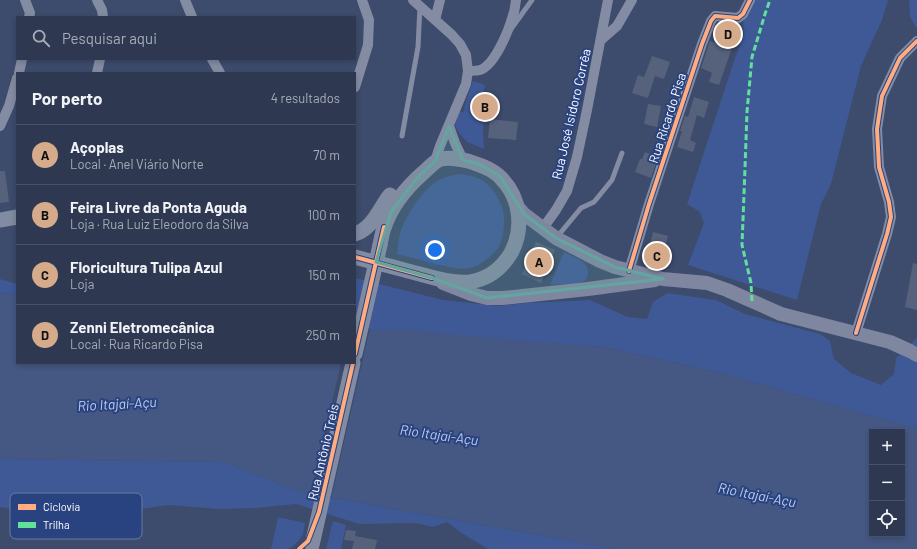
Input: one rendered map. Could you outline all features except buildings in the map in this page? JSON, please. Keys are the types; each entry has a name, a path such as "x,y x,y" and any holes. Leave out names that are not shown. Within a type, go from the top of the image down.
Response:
{"main road":[{"path":"356,234 361,232 368,226 377,216 388,198 406,176 417,166 424,163 449,158 479,164 500,176 512,194 520,219 519,231 514,248 506,260 498,270 481,279 471,282 459,282 432,278 356,257"},
{"path":"356,350 384,227 390,212 417,178 435,161"},
{"path":"517,206 524,214 556,238 600,261 615,267 663,279 707,283 727,290 781,314 890,342 917,355"},
{"path":"0,220 16,217"},
{"path":"588,289 599,284 602,280 603,268 600,261"},
{"path":"432,278 471,294 487,298 503,298 588,289 663,279"},
{"name":"Rua Antônio Treis","path":"310,548 353,364"}],"street":[{"path":"25,0 30,13 29,16"},
{"path":"97,0 102,10 103,16"},
{"path":"185,0 192,16"},
{"path":"356,84 368,45 369,20 362,0"},
{"path":"435,20 440,0"},
{"path":"468,70 479,71 487,66 497,53 506,36 514,14 516,0"},
{"name":"Rua José Isidoro Corrêa","path":"543,228 567,192 576,158 608,0"},
{"path":"601,40 617,26 632,0"},
{"name":"Rua Ricardo Pisa","path":"629,271 649,204 711,21 715,16 738,18 743,14 750,0"},
{"path":"417,3 460,44 466,56 468,70 466,84 435,161"},
{"path":"856,334 891,217 889,202 879,167 877,129 882,96 900,58 917,41"},
{"path":"18,72 22,60"},
{"path":"98,72 100,60"},
{"path":"213,60 219,72"},
{"path":"0,126 9,106 16,82"},
{"path":"449,126 463,160"}],"lane":[{"path":"506,36 517,23 532,0"},
{"path":"402,136 418,47 417,3"},
{"path":"556,238 581,208 594,202 612,180 622,153"}],"highlighted area":[{"path":"449,126 463,160 479,164 500,176 524,214 556,238 615,267 663,279 487,298 432,278 376,262 391,212 417,178 435,161"}],"shaded area":[{"path":"750,0 888,0 882,20 861,66 831,184 821,204 797,300 688,265 704,223 700,212 687,204 744,34 743,23"},
{"path":"909,0 917,0 917,29 910,17"},
{"path":"473,81 485,85 479,122 484,123 484,149 467,142 455,126 458,111 464,112"},
{"path":"460,174 480,179 489,185 499,200 504,215 504,222 502,238 497,249 483,262 472,267 464,268 455,268 397,254 401,230 414,205 420,197 426,190 439,180"},
{"path":"564,252 586,265 588,269 587,277 581,282 550,285"},
{"path":"356,278 443,300 499,306 526,303 590,300 628,317 647,319 653,302 667,293 716,300 745,314 820,334 830,341 834,359 851,373 881,385 894,374 896,358 917,338 917,429 721,373 604,347 356,330"},
{"path":"0,279 16,284 16,295 0,293"},
{"path":"0,459 225,462 301,492 617,549 488,549 460,532 447,522 433,527 416,523 359,524 296,504 257,508 219,509 169,505 142,509 142,493 10,493 10,508 0,507"},
{"path":"278,517 305,523 303,534 300,539 288,549 271,549"},
{"path":"333,521 346,525 341,549 326,549"}],"water":[{"name":"Rio Itajaí-Açu","path":"0,293 16,295 16,364 356,364 356,330 411,330 604,347 721,373 917,429 917,549 617,549 301,492 225,462 0,459"}],"pier":[{"path":"356,328 370,328 331,499 310,496 341,364 356,364"}],"marked path":[{"path":"752,301 751,283 742,245 747,112 752,57 770,0"}],"cycle path":[{"path":"629,271 649,204 711,21 715,16 738,18 743,14 750,0"},
{"path":"856,333 891,217 889,202 879,167 877,129 882,96 900,58 917,41"},
{"path":"356,350 384,227"},
{"path":"356,257 432,278"},
{"path":"299,549 308,541 319,512 353,364"}],"place":[{"name":"Zenni Eletromecânica","path":"728,34"},
{"name":"Feira Livre da Ponta Aguda","path":"485,107"},
{"name":"Floricultura Tulipa Azul","path":"657,256"},
{"name":"Açoplas","path":"539,262"}]}
